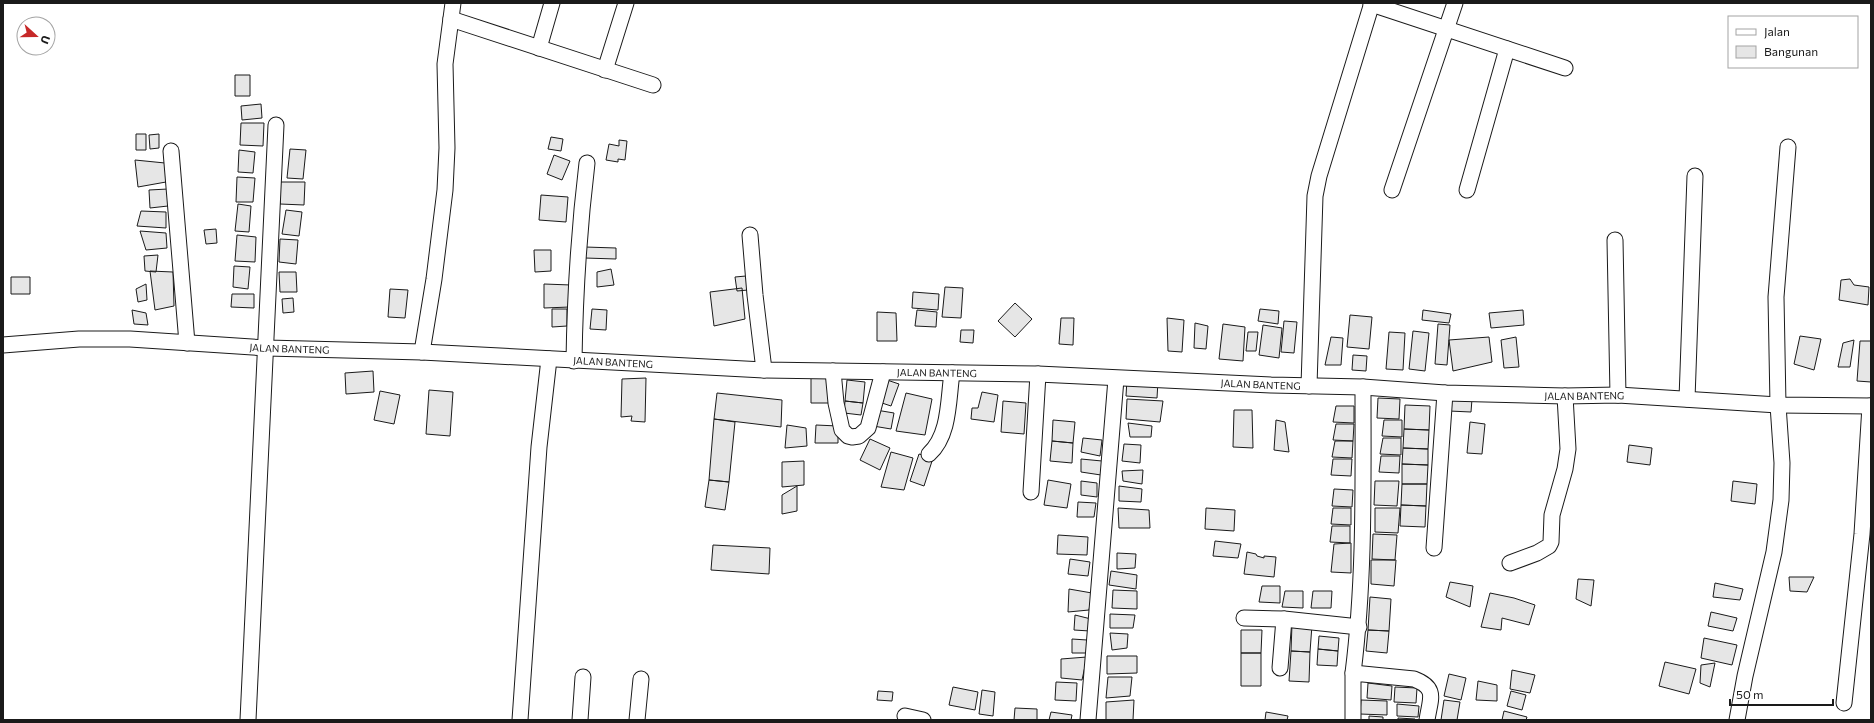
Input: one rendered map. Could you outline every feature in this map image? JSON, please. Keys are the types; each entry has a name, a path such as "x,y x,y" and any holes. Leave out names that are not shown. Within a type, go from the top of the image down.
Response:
{"street":[{"path":"422,352 434,279 445,190 447,148 445,64 453,3"},
{"path":"539,48 552,3"},
{"path":"605,70 626,3"},
{"path":"1392,190 1455,3"},
{"path":"1309,386 1315,196 1321,168 1372,4 1565,68"},
{"path":"451,19 653,85"},
{"path":"1467,190 1507,49"},
{"path":"248,720 267,348 276,125"},
{"path":"1737,720 1745,676 1774,552 1781,500 1782,463 1778,404 1776,297 1788,147"},
{"path":"171,151 187,343"},
{"path":"574,361 578,243 587,163"},
{"path":"1688,399 1695,176"},
{"path":"750,235 755,295 764,370"},
{"path":"1615,240 1618,395"},
{"name":"JALAN BANTENG","path":"3,344 79,339 130,339 267,348 422,352 764,370 1038,374 1116,379 1363,387 1445,393 1564,396 1618,395 1778,404 1870,406"},
{"path":"520,720 539,447 549,359"},
{"path":"833,371 836,403 842,430 848,436 852,437 859,436 868,428 882,372"},
{"path":"929,454 938,445 944,433 952,373"},
{"path":"1031,492 1038,374"},
{"path":"1088,720 1116,379"},
{"path":"1353,720 1353,673 1359,627 1362,553 1363,387"},
{"path":"1434,548 1445,393"},
{"path":"1510,563 1537,553 1549,546 1552,542 1552,515 1565,469 1568,449 1564,396"},
{"path":"1844,703 1862,534 1870,406"},
{"path":"1244,618 1284,619 1359,627"},
{"path":"1280,668 1284,619"},
{"path":"1353,673 1414,679 1422,682 1428,687 1431,693 1427,720"},
{"path":"580,720 583,677"},
{"path":"637,720 641,678"},
{"path":"905,716 923,720"}],"building":[{"path":"235,75 250,75 250,96 235,96"},
{"path":"261,104 262,118 242,120 241,106"},
{"path":"241,123 264,123 263,146 240,145"},
{"path":"136,134 146,134 146,150 136,150"},
{"path":"159,134 159,148 150,149 149,135"},
{"path":"551,137 563,139 561,151 548,149"},
{"path":"619,140 627,141 625,160 618,159 618,162 606,160 609,144 619,146"},
{"path":"290,149 306,150 303,179 287,178"},
{"path":"239,150 255,152 253,173 238,172"},
{"path":"554,155 570,161 562,180 547,174"},
{"path":"135,160 165,163 166,182 138,187"},
{"path":"237,177 255,178 253,202 236,202"},
{"path":"280,182 305,182 304,205 280,204"},
{"path":"168,189 168,206 150,208 149,190"},
{"path":"541,195 568,197 566,222 539,220"},
{"path":"238,204 251,206 249,232 235,231"},
{"path":"286,210 302,212 299,236 282,234"},
{"path":"141,211 166,212 166,228 137,226"},
{"path":"216,229 217,243 206,244 204,230"},
{"path":"140,231 166,233 167,248 146,250"},
{"path":"237,235 256,237 255,262 235,261"},
{"path":"280,239 298,240 296,264 279,262"},
{"path":"585,247 616,248 616,259 585,258"},
{"path":"534,250 551,250 551,271 535,272"},
{"path":"158,255 156,272 145,271 144,256"},
{"path":"234,266 250,267 248,289 233,287"},
{"path":"611,269 614,285 597,287 597,272"},
{"path":"150,271 173,272 174,306 155,310"},
{"path":"279,272 296,272 297,292 280,292"},
{"path":"746,276 748,290 737,291 735,277"},
{"path":"11,277 30,277 30,294 11,294"},
{"path":"1850,279 1854,285 1869,287 1868,305 1839,300 1841,280"},
{"path":"146,284 147,300 138,302 136,289"},
{"path":"544,284 571,285 570,307 544,308"},
{"path":"945,287 963,288 961,318 942,317"},
{"path":"742,288 745,319 714,326 710,292"},
{"path":"390,289 408,290 405,318 388,317"},
{"path":"913,292 939,294 938,310 912,308"},
{"path":"232,294 254,294 254,308 231,307"},
{"path":"293,298 294,312 283,313 282,299"},
{"path":"1015,303 1032,319 1015,337 998,321"},
{"path":"552,309 567,309 567,326 552,327"},
{"path":"592,309 607,310 606,330 590,329"},
{"path":"1260,309 1279,311 1278,324 1258,321"},
{"path":"132,310 146,313 148,325 134,324"},
{"path":"917,310 937,312 936,327 915,326"},
{"path":"1423,310 1451,314 1449,323 1422,320"},
{"path":"1523,310 1524,325 1491,328 1489,313"},
{"path":"877,312 896,313 897,341 877,341"},
{"path":"1350,315 1372,317 1369,349 1347,347"},
{"path":"1061,318 1074,318 1073,345 1059,344"},
{"path":"1167,318 1184,320 1182,352 1168,351"},
{"path":"1284,321 1297,322 1294,353 1281,352"},
{"path":"1195,323 1208,326 1206,349 1194,348"},
{"path":"1223,324 1245,327 1243,361 1219,359"},
{"path":"1438,324 1450,325 1447,365 1435,364"},
{"path":"1263,325 1282,328 1279,358 1259,355"},
{"path":"961,330 974,330 973,343 960,342"},
{"path":"1413,331 1429,333 1425,371 1409,369"},
{"path":"1248,332 1258,332 1256,351 1246,351"},
{"path":"1389,332 1405,333 1403,370 1386,369"},
{"path":"1800,336 1821,339 1814,370 1794,364"},
{"path":"1331,337 1343,338 1341,365 1325,365"},
{"path":"1489,337 1492,362 1453,371 1449,340"},
{"path":"1516,337 1519,367 1504,368 1501,340"},
{"path":"1854,340 1850,367 1838,367 1843,343"},
{"path":"1860,341 1871,341 1871,382 1857,381"},
{"path":"1353,355 1367,356 1366,371 1352,370"},
{"path":"373,371 374,392 346,394 345,373"},
{"path":"646,378 645,422 631,421 632,416 621,417 622,379"},
{"path":"811,378 831,378 831,403 811,403"},
{"path":"1127,379 1158,381 1157,398 1126,396"},
{"path":"847,380 865,382 863,403 845,401"},
{"path":"887,380 899,384 891,406 879,402"},
{"path":"429,390 453,392 450,436 426,434"},
{"path":"380,391 400,395 394,424 374,420"},
{"path":"982,392 998,395 994,422 971,419 972,408 978,408"},
{"path":"717,393 782,400 781,427 714,419"},
{"path":"906,393 932,399 925,435 896,431"},
{"path":"1378,398 1400,399 1399,419 1377,418"},
{"path":"1450,398 1472,399 1471,412 1449,411"},
{"path":"1127,399 1163,401 1160,422 1126,419"},
{"path":"845,401 863,403 861,415 844,413"},
{"path":"1003,401 1026,403 1024,434 1001,432"},
{"path":"1405,405 1430,406 1429,430 1404,429"},
{"path":"1336,406 1354,406 1354,423 1333,422"},
{"path":"876,410 894,413 891,429 873,426"},
{"path":"1234,410 1252,410 1253,448 1233,447"},
{"path":"714,419 735,422 729,482 709,480"},
{"path":"1053,420 1075,422 1073,443 1052,441"},
{"path":"1276,420 1285,422 1289,452 1274,450"},
{"path":"1384,420 1402,420 1402,437 1382,436"},
{"path":"1470,422 1485,424 1482,454 1467,453"},
{"path":"1128,423 1152,426 1151,437 1130,437"},
{"path":"1336,424 1354,424 1353,441 1333,440"},
{"path":"787,425 806,428 807,446 785,448"},
{"path":"816,425 838,426 838,443 815,443"},
{"path":"1404,429 1429,430 1428,449 1403,448"},
{"path":"1083,438 1102,440 1100,456 1081,452"},
{"path":"1383,438 1401,438 1401,455 1380,454"},
{"path":"870,439 890,448 880,470 860,460"},
{"path":"1052,441 1073,443 1072,463 1050,461"},
{"path":"1335,441 1353,441 1352,458 1332,457"},
{"path":"1124,444 1141,445 1140,463 1122,461"},
{"path":"1629,445 1652,448 1650,465 1627,462"},
{"path":"1403,448 1428,449 1428,465 1402,464"},
{"path":"891,452 913,458 904,490 881,487"},
{"path":"919,454 933,458 924,486 910,481"},
{"path":"1381,456 1400,456 1399,473 1379,472"},
{"path":"1081,459 1102,461 1101,475 1081,472"},
{"path":"1333,459 1352,459 1351,476 1331,475"},
{"path":"804,461 804,485 782,487 782,462"},
{"path":"1402,464 1428,465 1427,484 1402,484"},
{"path":"1143,470 1142,484 1123,481 1122,471"},
{"path":"709,480 729,482 725,510 705,507"},
{"path":"1048,480 1071,484 1067,508 1044,505"},
{"path":"1081,481 1097,483 1097,497 1081,495"},
{"path":"1375,481 1399,481 1397,506 1374,505"},
{"path":"1733,481 1757,484 1755,504 1731,501"},
{"path":"1402,484 1427,484 1426,506 1401,505"},
{"path":"797,486 797,511 782,514 782,495"},
{"path":"1119,486 1142,489 1141,502 1119,501"},
{"path":"1334,489 1353,490 1352,507 1332,506"},
{"path":"1078,502 1096,503 1094,517 1077,517"},
{"path":"1401,505 1426,506 1425,527 1400,526"},
{"path":"1118,508 1149,510 1150,528 1119,528"},
{"path":"1206,508 1235,510 1234,531 1205,529"},
{"path":"1333,508 1351,508 1351,525 1331,524"},
{"path":"1375,508 1400,508 1398,533 1375,532"},
{"path":"1332,526 1350,526 1350,543 1330,542"},
{"path":"1373,534 1397,535 1395,560 1372,559"},
{"path":"1058,535 1088,537 1087,555 1057,554"},
{"path":"1215,541 1241,544 1238,558 1213,556"},
{"path":"1351,543 1351,573 1331,572 1334,544"},
{"path":"713,545 770,548 769,574 711,570"},
{"path":"1247,552 1264,558 1264,556 1276,557 1274,577 1244,574"},
{"path":"1117,553 1136,554 1135,568 1117,569"},
{"path":"1070,559 1090,562 1088,576 1068,574"},
{"path":"1371,560 1396,560 1394,586 1371,584"},
{"path":"1111,571 1137,575 1136,589 1109,585"},
{"path":"1789,577 1814,577 1807,592 1790,591"},
{"path":"1578,579 1594,580 1591,606 1576,599"},
{"path":"1450,582 1473,586 1470,607 1446,597"},
{"path":"1715,583 1743,589 1740,600 1713,597"},
{"path":"1262,586 1280,586 1280,603 1259,602"},
{"path":"1069,589 1092,593 1089,610 1068,612"},
{"path":"1113,590 1137,591 1137,609 1112,608"},
{"path":"1285,591 1303,591 1303,608 1282,607"},
{"path":"1313,591 1332,591 1331,608 1311,608"},
{"path":"1490,593 1514,598 1535,605 1529,625 1502,618 1501,630 1481,627"},
{"path":"1370,597 1391,599 1389,631 1368,630"},
{"path":"1711,612 1737,618 1733,631 1708,626"},
{"path":"1110,614 1135,615 1133,628 1110,628"},
{"path":"1075,615 1091,619 1090,631 1074,630"},
{"path":"1292,624 1312,625 1310,652 1291,651"},
{"path":"1241,630 1262,630 1261,653 1241,653"},
{"path":"1368,630 1389,631 1387,653 1366,651"},
{"path":"1110,633 1128,634 1127,648 1112,650"},
{"path":"1319,636 1339,638 1338,651 1318,649"},
{"path":"1704,638 1737,645 1732,665 1701,658"},
{"path":"1072,639 1087,640 1087,653 1072,653"},
{"path":"1318,649 1338,651 1337,666 1317,665"},
{"path":"1291,651 1310,652 1309,682 1289,681"},
{"path":"1241,653 1261,653 1261,686 1241,686"},
{"path":"1107,656 1137,656 1137,673 1107,674"},
{"path":"1087,657 1082,680 1061,678 1061,659"},
{"path":"1665,662 1696,669 1689,694 1659,686"},
{"path":"1715,663 1710,687 1700,683 1701,665"},
{"path":"1512,670 1535,675 1530,693 1510,689"},
{"path":"1449,674 1466,678 1461,700 1444,696"},
{"path":"1108,677 1132,677 1130,696 1106,698"},
{"path":"1478,681 1497,685 1497,701 1476,700"},
{"path":"1056,682 1077,683 1076,701 1055,700"},
{"path":"1368,683 1392,686 1391,700 1367,698"},
{"path":"953,687 978,692 975,710 949,705"},
{"path":"1395,687 1417,688 1416,703 1394,702"},
{"path":"982,690 995,692 993,716 979,714"},
{"path":"878,691 893,692 892,701 877,700"},
{"path":"1511,691 1526,695 1522,710 1507,706"},
{"path":"1134,700 1133,720 1106,720 1106,702"},
{"path":"1361,700 1387,701 1387,715 1360,714"},
{"path":"1444,700 1460,702 1457,720 1441,720"},
{"path":"1397,704 1419,706 1418,717 1397,716"},
{"path":"1015,708 1037,709 1037,720 1014,720"},
{"path":"1504,711 1527,717 1526,720 1502,720"},
{"path":"1051,712 1072,715 1071,720 1049,720"},
{"path":"1266,712 1288,716 1287,720 1265,720"},
{"path":"1369,716 1383,717 1383,720 1369,720"},
{"path":"1398,718 1415,719 1415,720 1398,720"}]}
